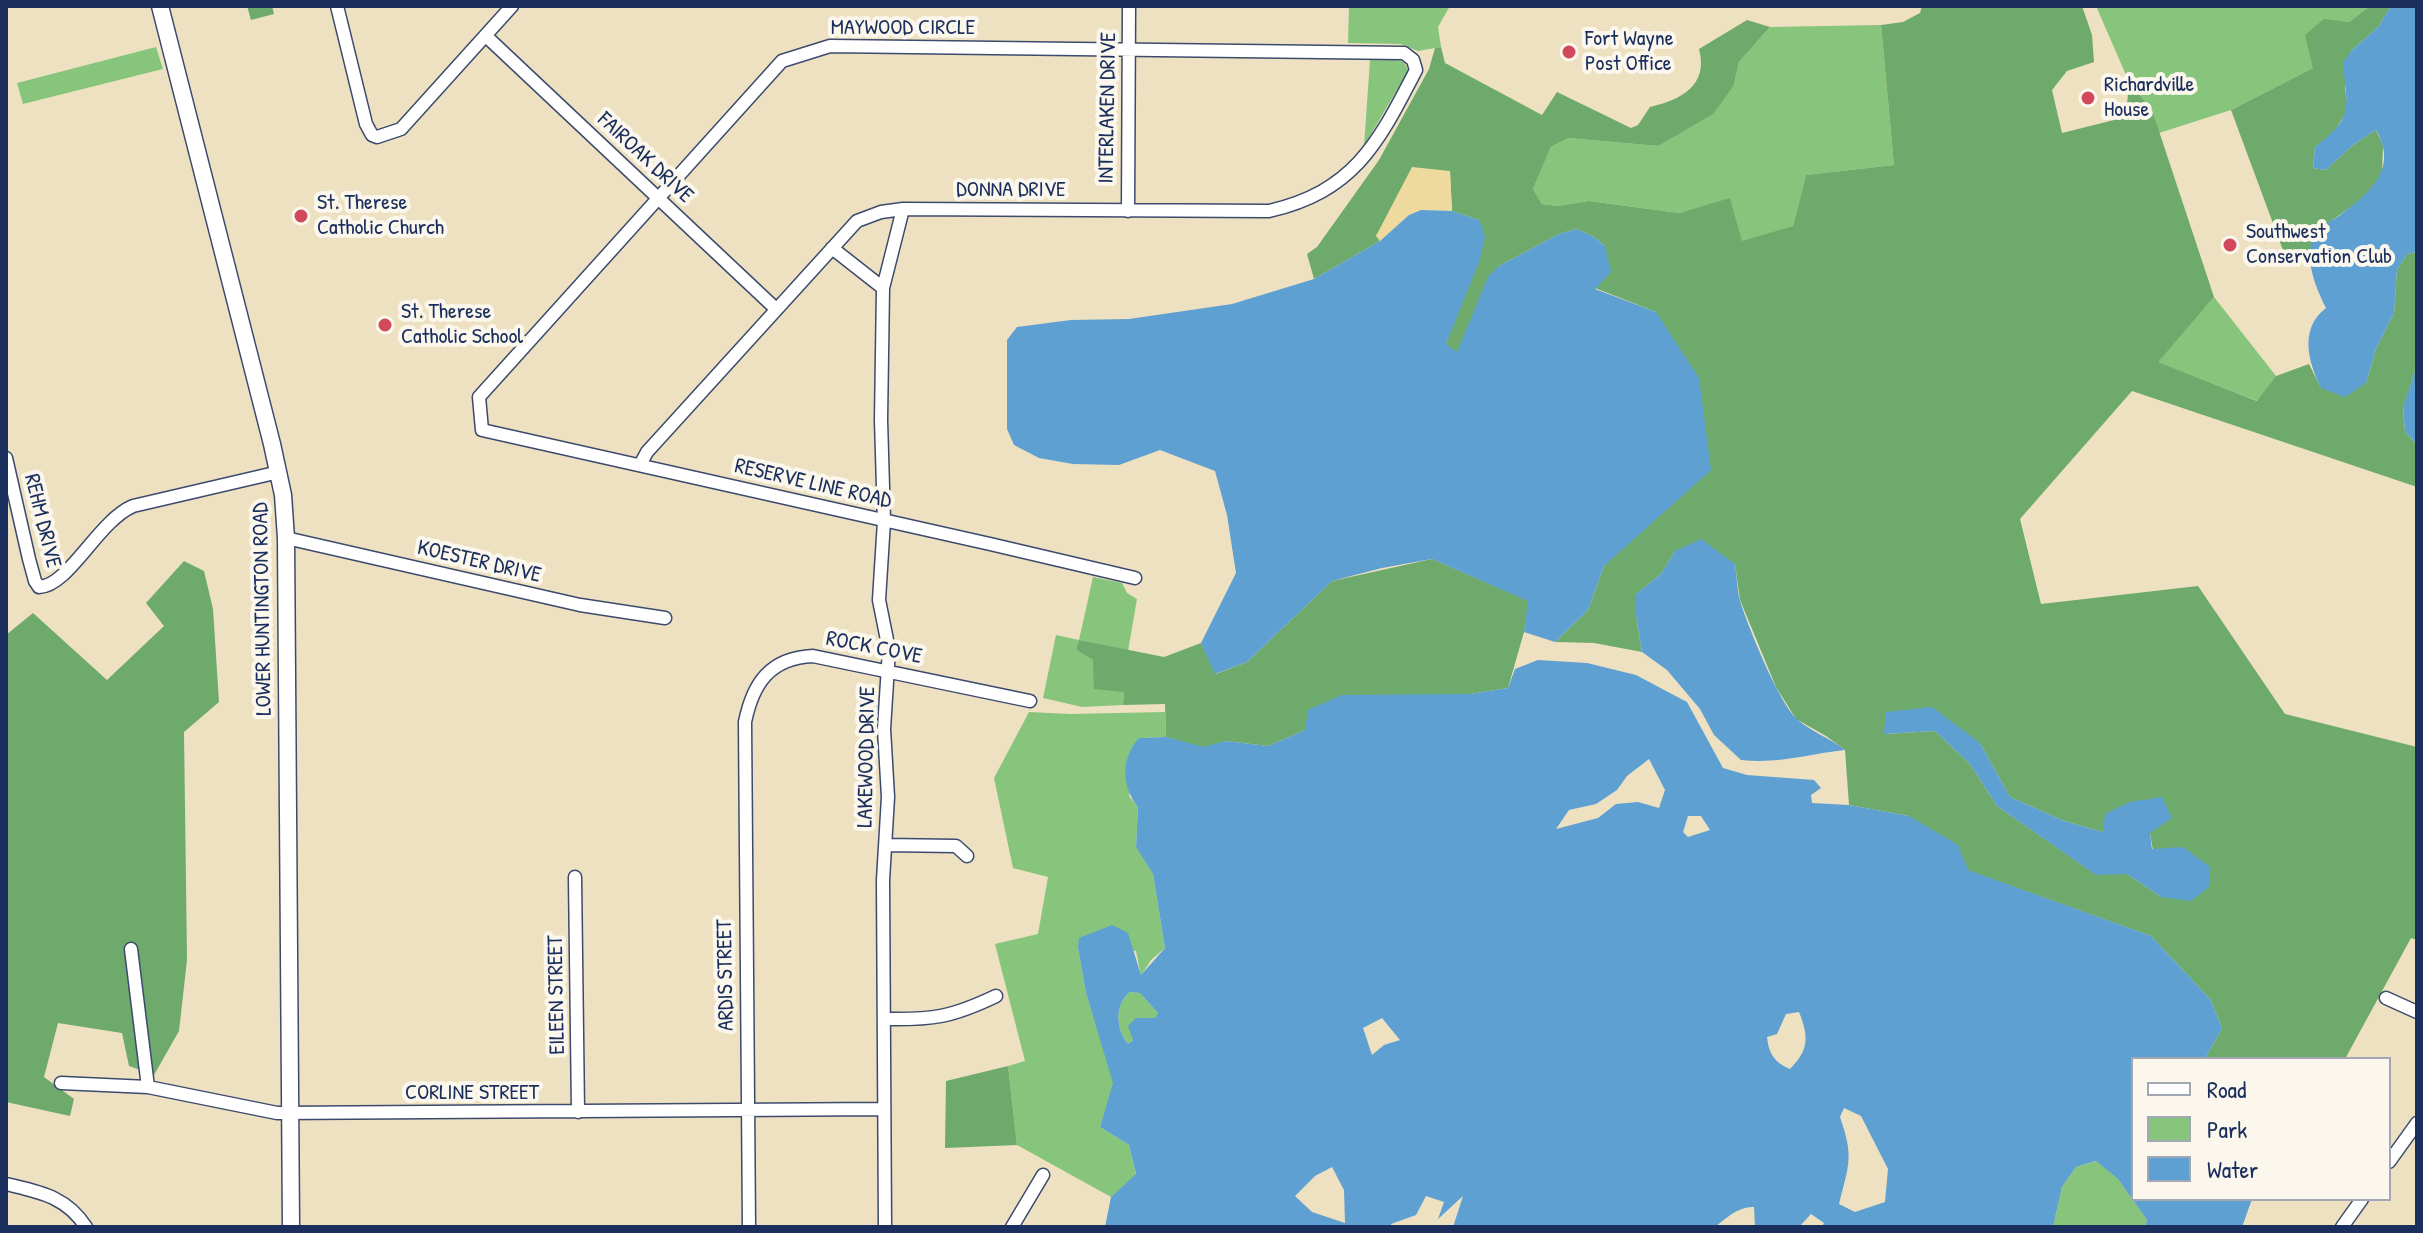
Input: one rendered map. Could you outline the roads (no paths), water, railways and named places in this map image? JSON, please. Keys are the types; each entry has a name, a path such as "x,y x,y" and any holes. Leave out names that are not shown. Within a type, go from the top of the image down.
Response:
{"main road":[{"name":"LOWER HUNTINGTON ROAD","path":"160,6 279,472 286,538 291,1227"}],"street":[{"path":"337,6 366,124 372,135 377,137 401,129 512,6"},
{"name":"INTERLAKEN DRIVE","path":"1128,211 1129,6"},
{"name":"FAIROAK DRIVE","path":"487,37 776,309"},
{"name":"MAYWOOD CIRCLE","path":"482,430 479,397 782,61 830,46 1404,53 1413,60"},
{"name":"DONNA DRIVE","path":"640,465 647,452 857,221 881,212 903,209 1269,211 1302,203 1339,181 1367,155 1384,131 1416,70 1413,60"},
{"name":"LAKEWOOD DRIVE","path":"885,1227 883,880 888,797 884,729 889,650 879,600 884,521 881,420 883,288 903,209"},
{"path":"832,248 883,288"},
{"name":"RESERVE LINE ROAD","path":"482,430 1135,578"},
{"name":"REHM DRIVE","path":"6,458 39,587 58,580 120,511 279,472"},
{"name":"KOESTER DRIVE","path":"286,538 580,605 665,618"},
{"name":"ROCK COVE","path":"745,722 756,687 765,675 786,661 813,656 1030,701"},
{"name":"ARDIS STREET","path":"745,722 749,1227"},
{"path":"885,845 956,846 967,856"},
{"name":"EILEEN STREET","path":"575,877 578,1112"},
{"path":"131,949 148,1087"},
{"path":"884,1019 928,1020 949,1016 996,996"},
{"path":"2386,998 2417,1012"},
{"name":"CORLINE STREET","path":"61,1083 148,1087 277,1113 884,1109"},
{"path":"2391,1159 2417,1123"},
{"path":"1012,1227 1043,1175"},
{"path":"6,1184 50,1195 67,1205 86,1227"},
{"path":"2342,1227 2361,1201"}],"water":[{"path":"2391,6 2417,6 2417,252 2407,254 2397,270 2394,313 2376,349 2366,383 2345,397 2321,388 2312,367 2309,335 2318,316 2326,308 2314,280 2311,249 2320,228 2350,208 2370,189 2382,169 2384,157 2376,130 2353,145 2326,170 2313,168 2315,147 2337,127 2346,111 2343,63 2351,51 2378,27"},
{"path":"1421,210 1452,211 1479,220 1485,237 1479,262 1446,344 1457,352 1488,277 1499,266 1559,234 1577,229 1605,246 1611,272 1595,289 1656,312 1699,378 1711,470 1604,566 1588,610 1555,642 1524,632 1528,601 1432,559 1332,581 1247,662 1215,674 1201,643 1236,573 1227,515 1215,471 1160,450 1119,465 1073,464 1039,458 1014,445 1007,429 1007,340 1017,327 1071,320 1129,319 1232,304 1314,279 1380,241 1409,215"},
{"path":"2417,366 2417,444 2405,432 2403,407"},
{"path":"1701,539 1735,564 1744,613 1765,664 1790,711 1803,724 1845,750 1781,760 1741,760 1714,735 1700,709 1667,670 1642,652 1636,594 1661,574 1675,551"},
{"path":"1538,660 1587,663 1636,675 1687,702 1723,768 1747,775 1814,780 1821,788 1811,795 1812,803 1849,805 1909,816 1958,845 1968,870 2151,936 2210,999 2222,1028 2206,1057 2131,1057 2131,1197 2118,1179 2096,1161 2076,1167 2062,1187 2053,1227 1822,1227 1824,1223 1811,1214 1799,1227 1755,1227 1754,1207 1748,1207 1728,1216 1715,1227 1453,1227 1463,1196 1438,1219 1444,1202 1426,1196 1416,1215 1391,1224 1392,1227 1105,1227 1111,1197 1136,1174 1129,1145 1100,1127 1113,1083 1086,993 1079,938 1112,925 1128,933 1141,975 1165,948 1153,874 1136,847 1138,807 1128,790 1125,772 1133,746 1139,738 1166,737 1203,747 1226,741 1268,746 1305,730 1308,710 1342,695 1470,694 1508,688 1515,669","holes":["1649,759 1665,790 1659,808 1638,802 1616,804 1598,818 1556,829 1569,810 1596,804 1617,790 1627,776","1688,816 1701,816 1710,830 1688,837 1683,832","1130,992 1140,993 1158,1013 1155,1018 1136,1018 1128,1026 1133,1040 1128,1044 1118,1017","1799,1012 1806,1036 1801,1056 1790,1069 1773,1057 1767,1037 1777,1034 1786,1014","1382,1018 1400,1040 1384,1045 1372,1055 1363,1028","1844,1108 1861,1116 1888,1169 1885,1202 1855,1212 1839,1204 1848,1160 1840,1117","1332,1167 1344,1190 1345,1223 1312,1212 1295,1196 1315,1176"]},
{"path":"1932,707 1980,743 2010,797 2064,821 2103,832 2105,814 2130,802 2162,797 2172,818 2150,833 2152,849 2183,847 2210,867 2210,886 2191,901 2161,897 2127,874 2096,875 1997,806 1970,764 1935,731 1884,734 1886,712"},
{"path":"2134,1201 2251,1201 2242,1227 2145,1227 2147,1220"}],"place":[{"name":"Fort Wayne Post Office","path":"1569,52"},
{"name":"Richardville House","path":"2088,98"},
{"name":"St. Therese Catholic Church","path":"301,216"},
{"name":"Southwest Conservation Club","path":"2230,245"},
{"name":"St. Therese Catholic School","path":"385,325"}]}
